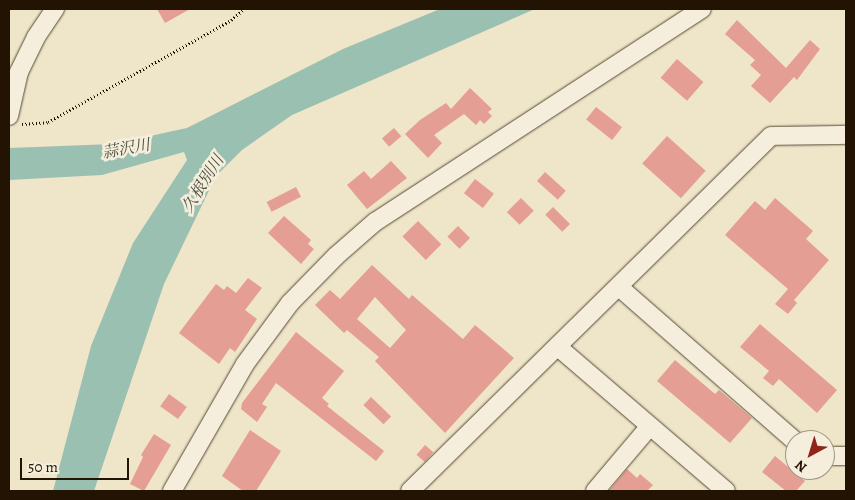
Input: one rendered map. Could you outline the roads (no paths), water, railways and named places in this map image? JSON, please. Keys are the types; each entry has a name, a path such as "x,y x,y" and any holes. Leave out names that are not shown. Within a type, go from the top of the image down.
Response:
{"street":[{"path":"13,120 19,72 36,37 55,9"},
{"path":"172,491 245,364 290,303 336,256 375,222 702,9"},
{"path":"410,491 771,136 846,135"},
{"path":"619,287 785,432"},
{"path":"558,347 726,491"},
{"path":"595,491 650,426"}],"water":[{"path":"440,9 535,9 292,115 242,150 216,176 164,284 94,491 53,491 91,346 133,243 187,160 184,152 102,175 9,180 9,148 113,144 187,128 343,49"}],"water label":[{"name":"蒜沢川","path":"126,149"},
{"name":"久根別川","path":"203,184"}]}
